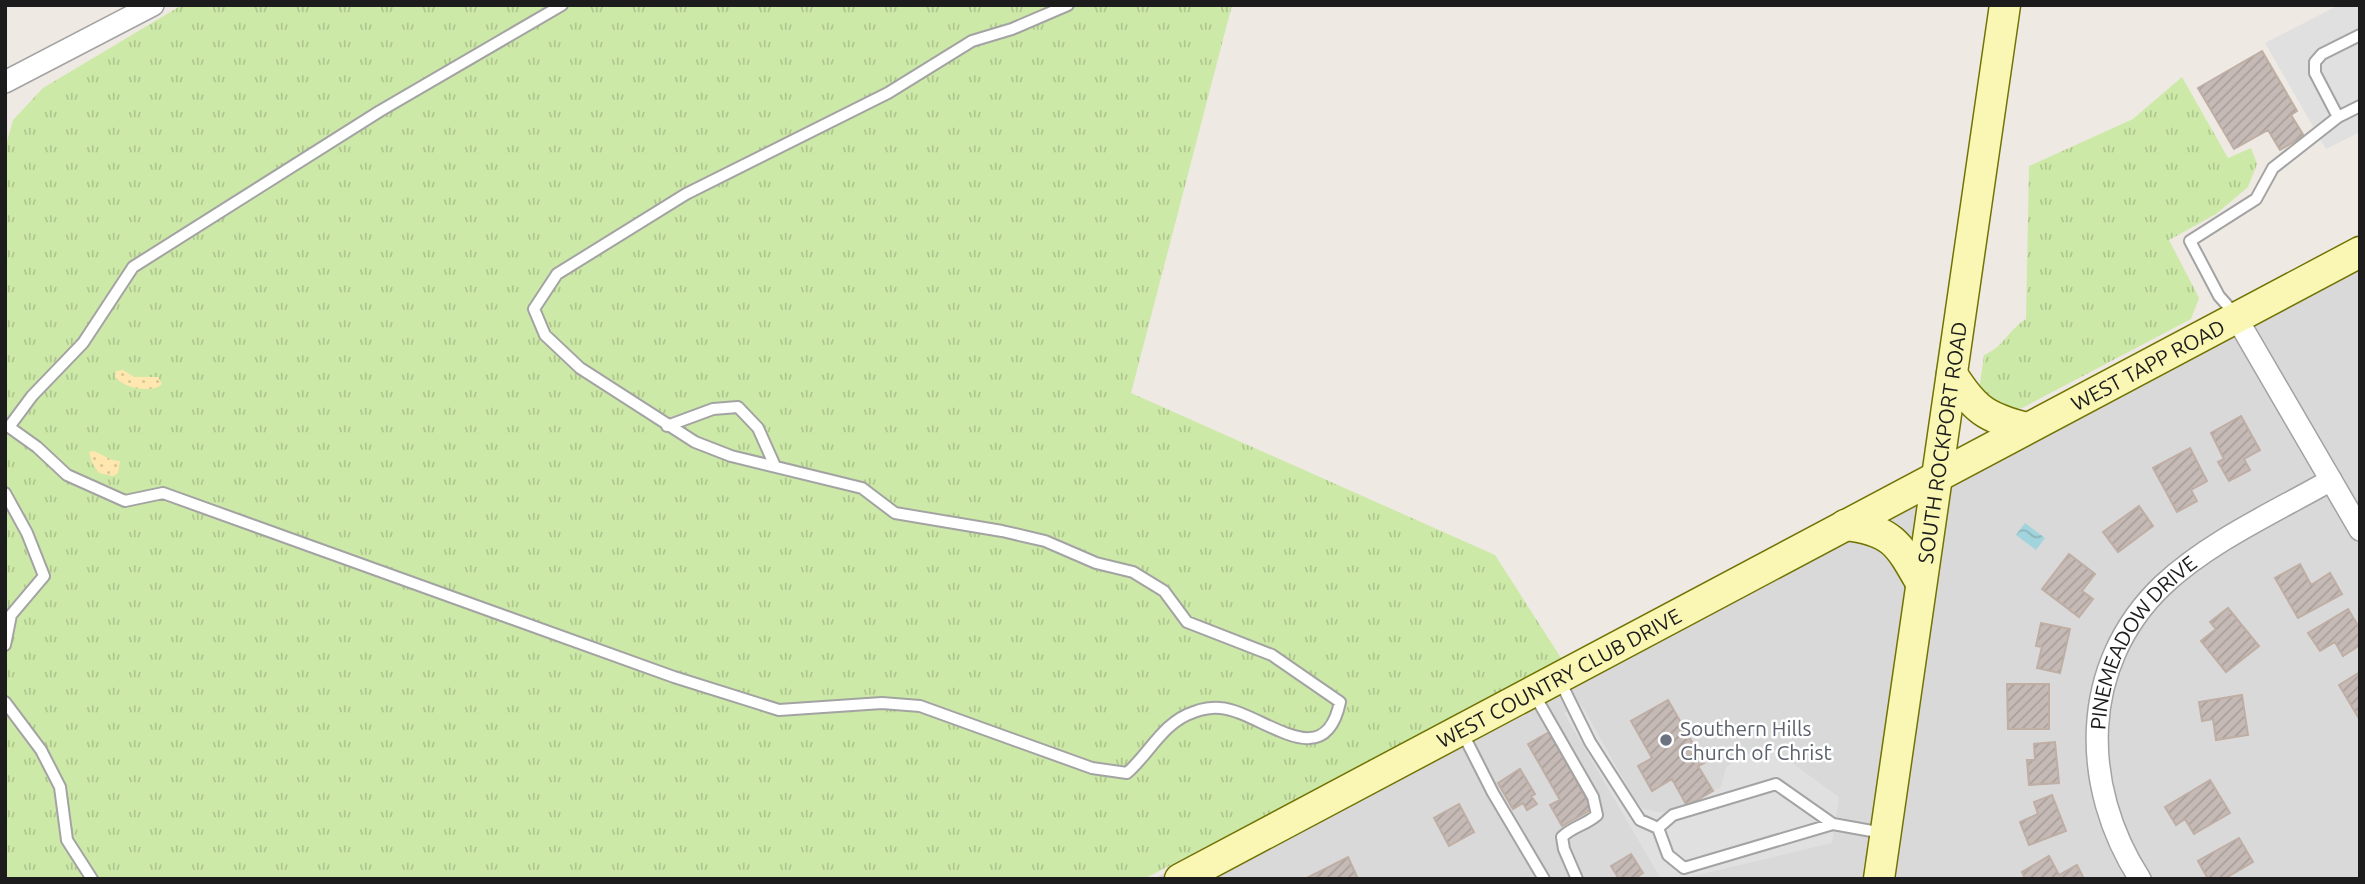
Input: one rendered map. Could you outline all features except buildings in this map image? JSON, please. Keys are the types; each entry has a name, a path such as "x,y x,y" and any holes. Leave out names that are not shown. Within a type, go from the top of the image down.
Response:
{"main road":[{"name":"SOUTH ROCKPORT ROAD","path":"1880,879 2005,5"},
{"name":"WEST TAPP ROAD","path":"1936,477 2360,252"},
{"path":"1952,374 1968,400 1986,415 2027,428"},
{"name":"WEST COUNTRY CLUB DRIVE","path":"1181,878 1936,477"},
{"path":"1844,526 1869,528 1894,540 1921,583"}],"street":[{"path":"5,82 153,5"},
{"path":"2236,317 2360,530"},
{"name":"PINEMEADOW DRIVE","path":"2140,879 2111,827 2102,795 2096,733 2100,698 2108,671 2141,610 2163,586 2216,547 2331,480"}],"lane":[{"path":"562,5 380,111 133,267 83,344 32,396 7,430 37,447 67,475 125,501 163,493 674,677 779,710 882,703 920,706 1092,768 1127,773 1142,759 1170,722 1195,711 1221,708 1291,737 1316,737 1336,722 1340,702 1272,655 1187,622 1164,592 1133,572 1096,563 1045,541 1003,531 895,513 862,488 731,456 695,442 580,368 545,335 534,309 556,274 686,194 888,93 972,41 1012,29 1068,5"},
{"path":"2338,117 2315,73 2315,62 2322,54 2360,35"},
{"path":"2236,317 2219,296 2190,241 2256,199 2273,168 2338,117 2360,106"},
{"path":"667,426 713,409 738,407 758,428 775,466"},
{"path":"5,493 27,533 44,576 8,615 5,645"},
{"path":"1545,685 1590,742 1640,820 1658,828 1668,855 1684,868 1833,824"},
{"path":"1545,685 1593,797 1598,815 1589,822 1570,828 1562,837 1564,849 1577,879"},
{"path":"5,702 41,750 60,787 67,840 92,879"},
{"path":"1461,729 1493,793 1544,879"},
{"path":"1658,828 1673,815 1776,784 1833,824 1886,833"}],"shaded area":[{"path":"2339,5 2360,5 2360,132 2326,149 2265,43"},
{"path":"2360,242 2360,879 1154,879 1947,463"},
{"path":"1581,704 1635,800 1644,809 1670,814 1721,787 1726,767 1766,744 1839,797 1832,843 1681,879 1661,879 1564,713"}],"green space":[{"path":"182,5 1232,5 1131,393 1495,555 1563,661 1144,879 5,879 5,148 13,120 43,88"},
{"path":"2182,77 2228,158 2251,148 2257,164 2248,187 2216,214 2169,240 2199,298 2191,319 2022,408 2004,410 1979,390 1984,355 1996,348 2026,319 2029,166 2133,119"}],"sand":[{"path":"123,370 134,377 158,377 162,384 152,389 131,387 115,377 116,371"},
{"path":"94,451 120,461 118,473 113,476 99,473 89,452"}],"water":[{"path":"2025,523 2045,538 2036,550 2016,535"}],"place":[{"name":"Southern Hills Church of Christ","path":"1666,740"}]}
